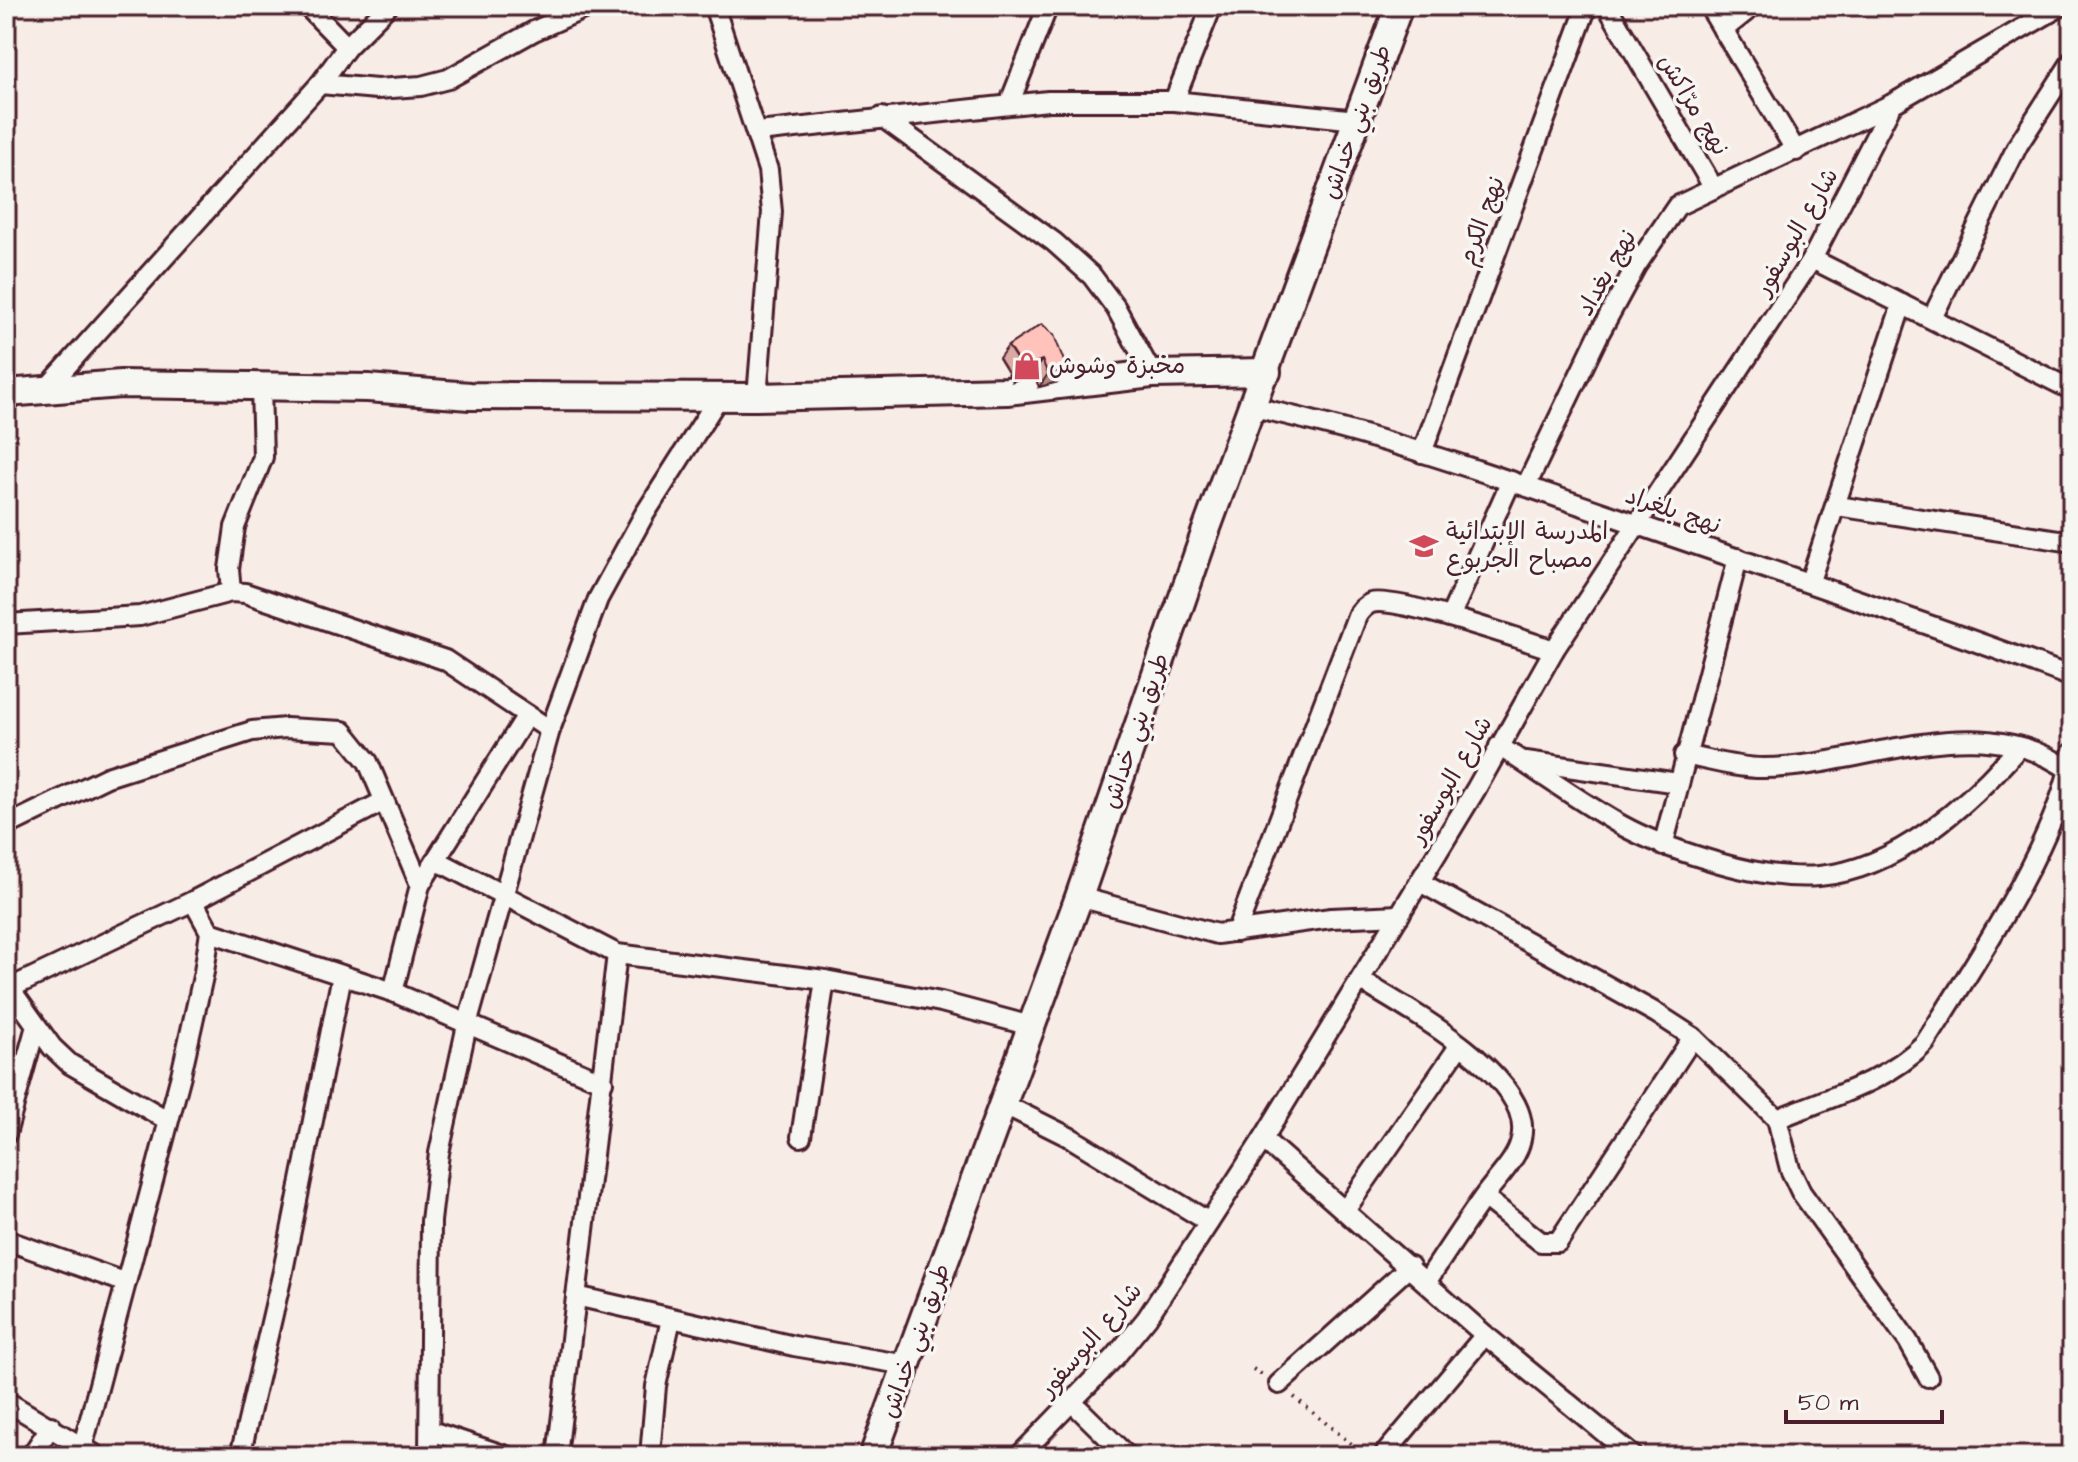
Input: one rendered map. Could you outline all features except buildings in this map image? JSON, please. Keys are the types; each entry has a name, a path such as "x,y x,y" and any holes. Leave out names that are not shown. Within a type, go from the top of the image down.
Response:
{"main road":[{"name":"طريق بني خداش","path":"873,1456 1079,897 1205,533 1267,372 1399,6"},
{"path":"6,393 48,387 121,384 368,388 485,397 757,397 1007,391 1152,374 1267,372"}],"street":[{"path":"307,6 347,47"},
{"path":"48,387 320,84 347,47 388,6"},
{"path":"320,84 377,89 421,86 448,79 534,31 590,6"},
{"path":"714,6 768,170 772,212 757,397"},
{"path":"1010,102 1048,6"},
{"path":"1174,101 1212,6"},
{"name":"نهج الكرم","path":"1422,453 1587,6"},
{"name":"نهج مرّاكش","path":"1607,6 1713,187"},
{"path":"1709,6 1796,151"},
{"path":"1723,30 1753,6"},
{"name":"نهج بغداد","path":"1450,617 1518,483 1644,254 1677,206 1892,104 2061,6"},
{"path":"1932,318 2018,145 2072,61"},
{"path":"758,132 1010,102 1174,101 1357,120"},
{"name":"شارع البوسفور","path":"1019,1456 1147,1318 1263,1139 1420,882 1554,650 1640,525 1812,259 1892,104"},
{"path":"882,117 1054,242 1092,276 1116,308 1152,374"},
{"path":"1812,259 2072,390"},
{"path":"1810,581 1902,304"},
{"path":"231,592 229,569 235,527 263,457 261,388"},
{"path":"429,1456 431,1221 439,1153 467,1025 506,898 550,730 616,561 719,397"},
{"name":"نهج بلغراد","path":"1253,407 1309,419 1518,483 1810,581 2072,677"},
{"path":"1837,506 2072,542"},
{"path":"1663,846 1684,755 1738,558"},
{"path":"6,624 140,616 231,592 245,593 445,660 550,730"},
{"path":"1236,932 1361,610 1378,602 1450,617 1554,650"},
{"path":"393,992 420,885 527,715"},
{"path":"6,826 107,777 241,734 271,728 348,733 368,762 420,885"},
{"path":"1684,755 1761,768 1803,765 1959,739 2018,748 2071,765 2016,889 1925,1043 1908,1061 1887,1073 1777,1119"},
{"path":"1499,746 1622,825 1663,846 1722,864 1781,876 1821,876 1862,866 1946,819 1986,785 2018,748"},
{"path":"1521,761 1678,783"},
{"path":"167,1120 94,1081 52,1047 7,987 193,901 384,801"},
{"path":"436,860 617,954 825,980 941,1002 1031,1026"},
{"path":"1420,882 1630,998 1693,1037 1777,1119 1790,1169 1801,1192 1908,1341 1928,1377"},
{"path":"1079,897 1204,932 1236,932 1331,918 1400,915"},
{"path":"6,1401 90,1450 124,1282 181,1075 210,932 193,901"},
{"path":"210,932 393,992 603,1082"},
{"path":"557,1456 617,954"},
{"path":"240,1456 283,1271 342,975"},
{"path":"801,1137 825,980"},
{"path":"1360,980 1460,1045 1501,1081 1523,1130 1514,1156 1427,1281"},
{"path":"6,1134 36,1026"},
{"path":"1484,1197 1541,1242 1558,1242 1693,1037"},
{"path":"1346,1209 1460,1045"},
{"path":"1003,1104 1071,1138 1209,1222"},
{"path":"1263,1139 1346,1209 1485,1335 1633,1456"},
{"path":"6,1240 124,1282"},
{"path":"1279,1384 1410,1266"},
{"path":"576,1296 794,1346 907,1365"},
{"path":"650,1456 656,1386 671,1319"},
{"path":"1383,1456 1485,1335"},
{"path":"1072,1402 1127,1456"},
{"path":"31,1456 51,1426"},
{"path":"431,1431 506,1456"}],"path":[{"path":"1253,1369 1279,1384 1367,1456"}],"place":[{"name":"مخبزة وشوش","path":"1027,366"},
{"name":"المدرسة الإبتدائية مصباح الجربوع","path":"1424,546"}]}
